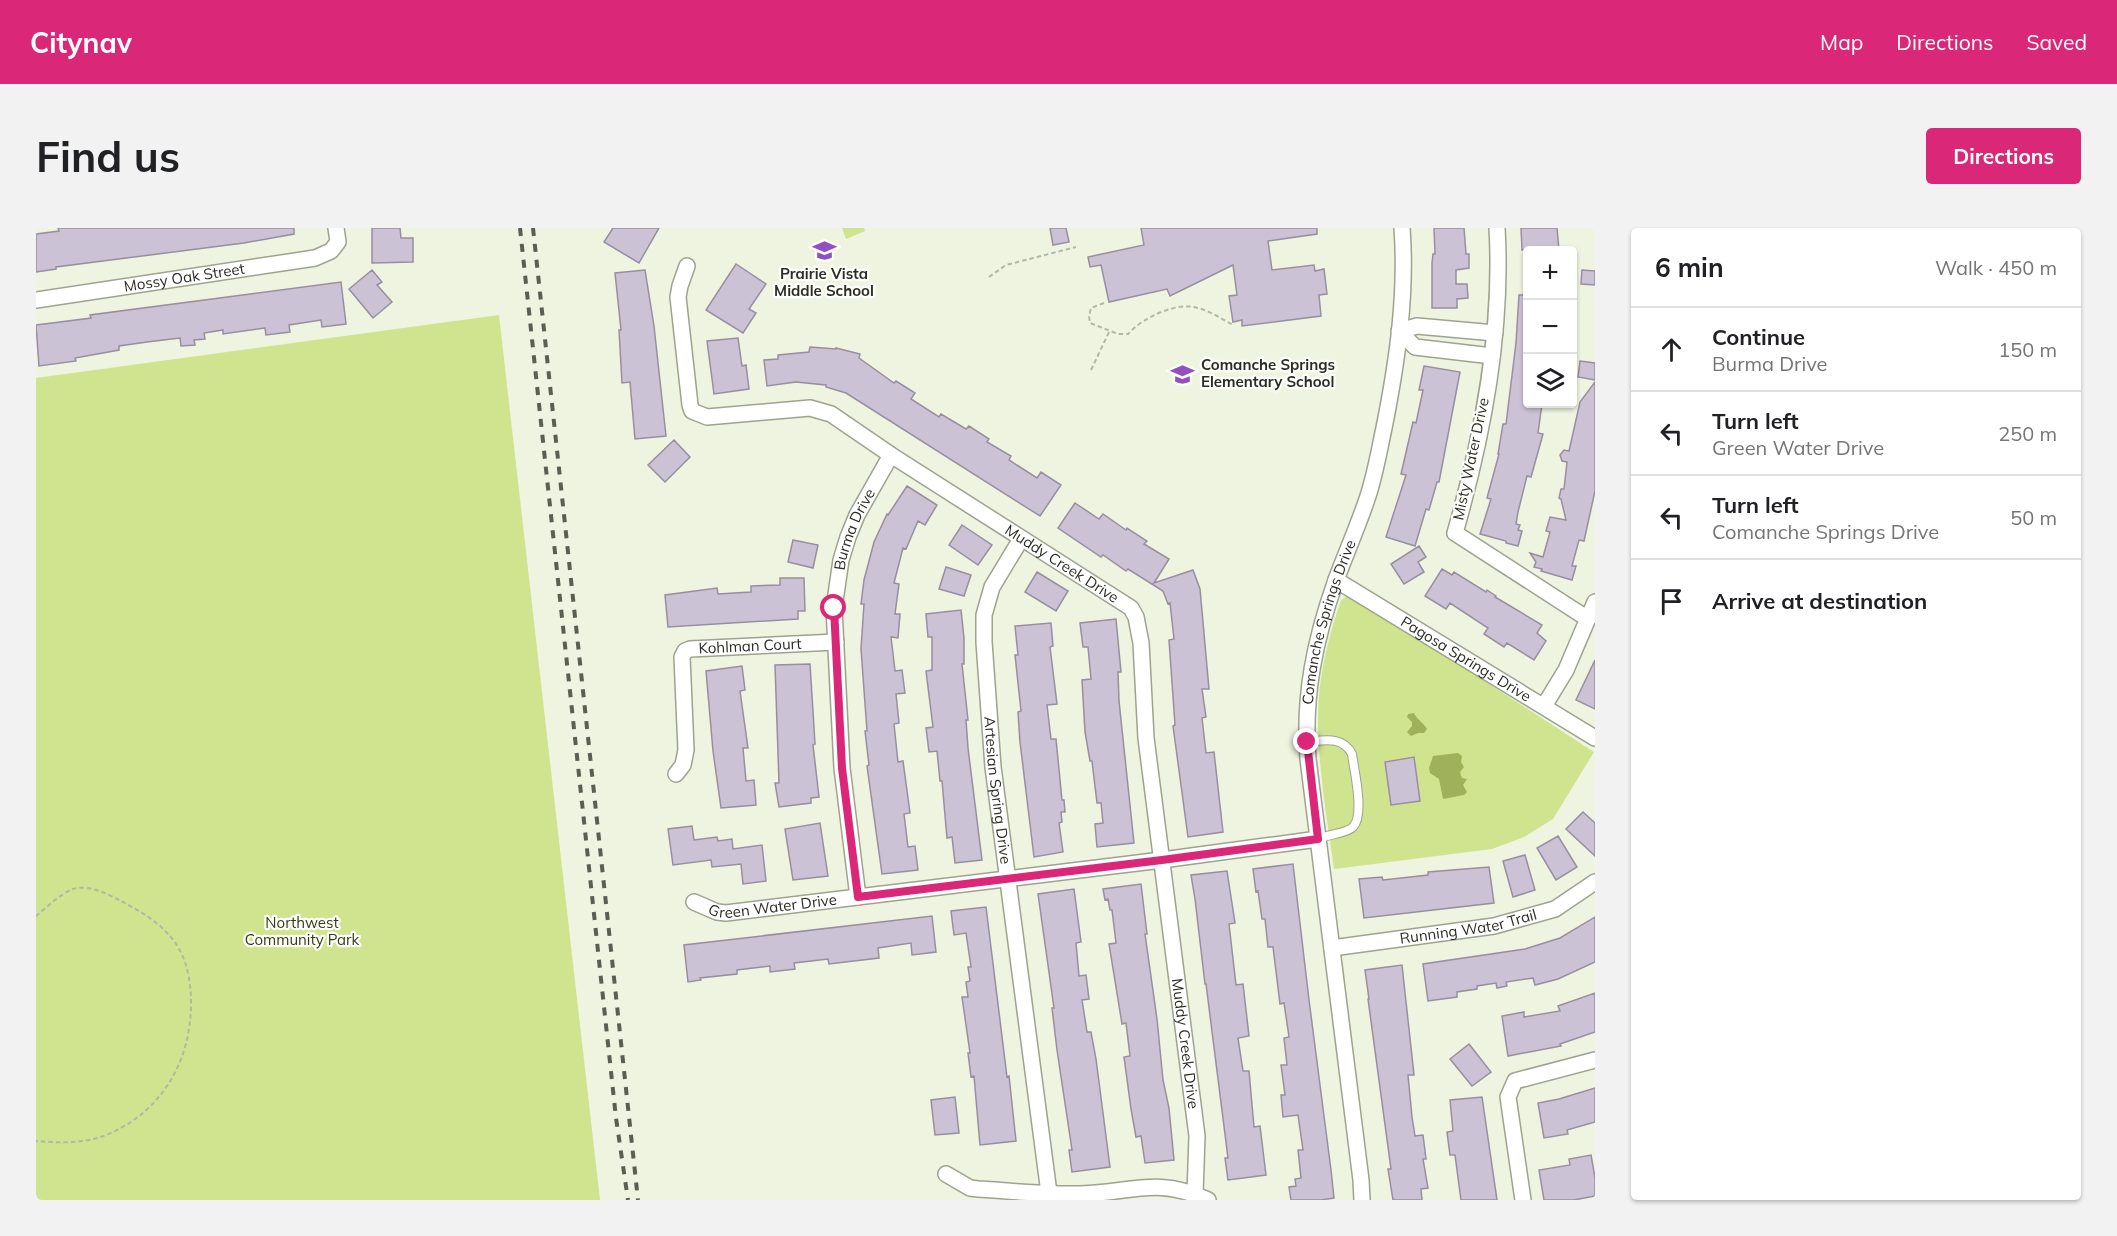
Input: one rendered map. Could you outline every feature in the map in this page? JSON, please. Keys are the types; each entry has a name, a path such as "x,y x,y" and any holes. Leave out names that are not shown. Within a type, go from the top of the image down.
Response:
{"street":[{"name":"Mossy Oak Street","path":"36,300 315,258 332,251 338,242 336,228"},
{"name":"Comanche Springs Drive","path":"1362,1200 1307,742 1307,702 1312,660 1322,623 1376,469 1390,398 1399,332 1403,271 1402,228"},
{"name":"Misty Water Drive","path":"1497,228 1497,285 1492,356 1471,478 1455,533 1588,619"},
{"name":"Muddy Creek Drive","path":"687,266 678,297 692,411 707,417 810,408 831,414 891,455 1131,608 1136,617 1141,643 1146,738 1197,1136 1202,1197"},
{"path":"1492,356 1415,347 1399,332 1417,326 1495,333"},
{"name":"Burma Drive","path":"858,897 844,790 834,608 841,560 857,515 891,455"},
{"name":"Artesian Spring Drive","path":"1022,539 992,587 984,615 984,627 992,756 1049,1193"},
{"name":"Pagosa Springs Drive","path":"1336,580 1595,738"},
{"path":"1544,706 1566,670 1595,602"},
{"name":"Kohlman Court","path":"676,774 683,765 686,750 681,657 685,651 836,642"},
{"name":"Green Water Drive","path":"694,902 717,912 726,913 1318,839"},
{"name":"Running Water Trail","path":"1332,948 1494,926 1555,909 1595,882"},
{"path":"1523,1200 1508,1097 1515,1081 1595,1060"},
{"path":"946,1174 960,1183 978,1189 1088,1194 1143,1186 1177,1189 1202,1197"}],"lane":[{"path":"1307,742 1333,740 1348,746 1352,754 1360,813 1353,827 1345,832 1329,834 1318,839"}],"path":[{"path":"989,277 1006,265 1076,247"},
{"path":"1104,303 1091,308 1090,323 1128,334 1151,316 1172,309 1196,307 1233,325"},
{"path":"1091,370 1110,330"},
{"path":"36,916 71,890 79,888 103,892 116,898 156,922 170,935 184,958 191,992 190,1025 184,1055 169,1084 145,1111 111,1133 96,1138 63,1142 36,1141"}],"green space":[{"path":"842,228 864,228 865,231 846,239"},
{"name":"Northwest Community Park","path":"499,315 600,1200 36,1200 36,378"},
{"path":"1346,597 1358,599 1594,752 1553,819 1524,837 1492,849 1334,869 1321,775 1318,703 1328,643 1341,600"}],"shaded area":[{"path":"1414,713 1427,729 1424,733 1411,736 1407,732 1412,722 1407,717 1408,714"},
{"path":"1458,753 1462,756 1461,762 1464,767 1460,772 1462,778 1467,779 1463,785 1467,792 1464,795 1443,799 1439,779 1430,773 1429,768 1433,756"}],"building":[{"path":"58,228 294,228 294,234 244,243 56,267 56,269 36,272 36,234 59,231"},
{"path":"372,228 400,228 401,238 413,238 413,262 372,263"},
{"path":"613,228 659,228 639,263 604,242"},
{"path":"1050,228 1066,228 1069,242 1053,245"},
{"path":"1141,228 1317,228 1317,234 1268,241 1272,270 1314,265 1315,271 1324,269 1327,294 1319,295 1321,316 1242,326 1242,320 1233,322 1229,296 1237,295 1233,265 1170,296 1167,289 1109,302 1101,265 1090,267 1088,257 1144,245"},
{"path":"1434,228 1464,228 1469,268 1456,270 1456,284 1467,284 1468,298 1457,299 1457,308 1432,308"},
{"path":"1521,228 1557,228 1559,246 1523,246 1522,250"},
{"path":"736,264 766,284 749,309 756,313 743,333 706,310"},
{"path":"372,270 382,282 377,285 392,302 373,318 349,289"},
{"path":"645,270 654,326 666,436 635,439 630,382 622,383 619,330 621,330 615,273"},
{"path":"1582,270 1595,271 1595,285 1581,284"},
{"path":"341,282 346,324 322,327 321,320 289,325 290,332 266,335 265,328 223,334 223,330 204,333 205,339 194,340 195,345 181,346 180,338 147,342 119,346 119,350 75,358 76,361 39,366 36,325 91,318 90,315"},
{"path":"1519,295 1523,295 1523,408 1541,408 1538,433 1543,434 1531,477 1527,476 1518,512 1516,524 1520,525 1518,530 1522,531 1518,546 1480,534 1491,499 1487,498 1499,454 1503,424 1506,424 1516,343"},
{"path":"738,338 742,366 746,365 749,389 714,394 707,341"},
{"path":"810,347 836,348 860,354 859,358 894,383 896,381 915,393 911,399 939,417 941,414 966,429 969,426 989,439 987,442 1011,456 1009,460 1037,478 1041,472 1061,485 1040,516 846,393 826,387 826,385 796,382 767,386 764,360 778,359 778,355 809,352"},
{"path":"1580,361 1595,363 1595,380 1578,377"},
{"path":"1424,366 1460,372 1439,482 1437,482 1429,510 1426,509 1415,546 1386,537 1406,475 1401,474 1413,422 1416,423 1423,390 1419,390"},
{"path":"1595,382 1595,491 1584,541 1579,540 1572,566 1576,566 1572,580 1534,567 1536,562 1530,553 1543,557 1550,532 1546,531 1550,517 1566,520 1559,498 1561,489 1564,489 1567,462 1562,461 1560,455 1564,450 1569,451 1580,402"},
{"path":"674,440 690,457 665,482 648,465"},
{"path":"907,486 937,505 925,525 918,521 906,549 903,548 894,583 899,584 895,614 900,614 898,638 891,637 895,671 902,670 905,693 896,694 899,723 894,724 898,762 903,761 910,813 904,814 908,847 915,846 918,870 882,874 867,766 869,765 861,649 864,604 861,604 864,580 874,542 887,514"},
{"path":"1075,503 1099,519 1103,514 1126,530 1127,528 1147,541 1144,544 1169,559 1154,583 1193,570 1200,589 1209,689 1202,689 1206,717 1202,718 1206,753 1214,752 1223,832 1188,837 1173,726 1175,725 1169,640 1174,639 1170,603 1168,604 1163,591 1128,569 1126,571 1103,555 1101,557 1058,528"},
{"path":"962,525 992,545 978,565 949,545"},
{"path":"793,540 818,545 813,568 788,562"},
{"path":"1419,546 1426,557 1418,562 1424,572 1404,584 1391,564"},
{"path":"946,567 971,575 964,596 939,589"},
{"path":"1442,569 1452,575 1454,572 1486,592 1487,590 1542,625 1537,633 1546,641 1534,660 1507,643 1504,647 1484,634 1488,628 1450,603 1446,609 1425,596"},
{"path":"1037,572 1068,591 1056,611 1025,592"},
{"path":"780,578 804,578 805,611 798,611 798,619 668,627 665,595 717,588 718,594 751,592 751,586 780,585"},
{"path":"961,610 968,748 982,860 955,863 952,837 947,838 937,751 929,752 926,728 933,727 926,671 932,670 932,637 928,637 926,614"},
{"path":"1116,619 1121,672 1118,672 1119,701 1134,843 1097,847 1095,824 1103,823 1101,803 1097,803 1092,761 1090,761 1085,732 1082,680 1091,679 1088,647 1083,647 1080,623"},
{"path":"1051,623 1053,646 1050,647 1057,704 1047,705 1051,739 1056,739 1062,800 1064,800 1065,812 1061,812 1062,822 1059,823 1063,852 1034,857 1020,742 1018,712 1021,711 1015,655 1018,655 1015,626"},
{"path":"1595,660 1595,709 1576,700"},
{"path":"810,664 815,744 813,745 819,797 811,798 811,803 779,807 775,783 779,783 775,665"},
{"path":"742,666 745,690 740,691 748,748 743,748 746,781 754,780 756,805 721,808 706,671"},
{"path":"1414,757 1420,801 1391,805 1385,762"},
{"path":"1583,812 1595,823 1595,856 1566,829"},
{"path":"820,823 828,876 793,880 785,829"},
{"path":"692,826 694,840 717,837 718,841 732,839 733,849 762,845 766,881 743,884 741,864 712,867 711,860 673,865 668,829"},
{"path":"1558,836 1577,867 1556,880 1537,848"},
{"path":"1525,855 1535,890 1513,897 1503,861"},
{"path":"1293,864 1334,1198 1321,1200 1291,1200 1289,1187 1296,1186 1295,1179 1301,1178 1298,1150 1303,1150 1298,1115 1283,1117 1281,1095 1285,1095 1281,1065 1287,1065 1284,1038 1289,1037 1284,1003 1280,1004 1273,947 1268,947 1265,919 1262,919 1253,869"},
{"path":"1489,867 1494,903 1364,918 1359,879 1382,877 1383,880 1428,875 1428,872"},
{"path":"1227,871 1235,923 1229,924 1236,985 1243,984 1249,1036 1238,1038 1243,1071 1249,1071 1254,1127 1260,1126 1266,1175 1228,1180 1225,1158 1228,1158 1191,875"},
{"path":"1141,884 1147,934 1145,934 1174,1160 1145,1163 1141,1136 1136,1137 1131,1109 1124,1057 1130,1056 1126,1023 1122,1024 1109,944 1116,943 1112,910 1110,910 1108,899 1105,900 1103,889"},
{"path":"1074,889 1081,942 1076,943 1079,976 1086,975 1089,999 1082,1000 1087,1032 1091,1032 1096,1059 1110,1167 1072,1172 1069,1150 1072,1150 1038,894"},
{"path":"986,907 1016,1141 980,1145 974,1076 971,1077 962,997 968,997 966,982 970,981 968,967 971,967 966,933 954,935 951,911"},
{"path":"932,916 936,952 912,955 911,943 878,948 879,958 829,964 828,959 794,963 795,969 770,972 770,966 737,970 737,974 700,978 701,980 688,982 684,945"},
{"path":"1595,917 1595,962 1558,979 1535,985 1533,978 1506,982 1507,986 1497,988 1496,983 1457,992 1457,997 1428,1001 1423,964 1525,949 1560,938"},
{"path":"1402,965 1414,1075 1408,1075 1412,1117 1415,1136 1423,1135 1426,1159 1423,1159 1428,1188 1421,1189 1422,1200 1393,1200 1365,970"},
{"path":"1595,993 1595,1032 1560,1044 1561,1046 1508,1056 1502,1016 1524,1012 1524,1017 1560,1011 1558,1006"},
{"path":"1469,1044 1491,1072 1472,1086 1450,1059"},
{"path":"1595,1088 1595,1122 1567,1130 1568,1134 1544,1138 1538,1103"},
{"path":"955,1097 959,1133 935,1135 931,1100"},
{"path":"1482,1097 1497,1200 1461,1200 1455,1155 1450,1155 1447,1132 1453,1131 1450,1100"},
{"path":"1591,1155 1595,1196 1574,1200 1544,1200 1539,1170 1570,1165 1569,1159"}],"railway":[{"path":"520,228 616,1118 628,1200"},
{"path":"533,228 638,1200"}],"place":[{"name":"Prairie Vista Middle School","path":"824,250"},
{"name":"Comanche Springs Elementary School","path":"1183,374"}],"route":[{"path":"834,608 842,768 858,897 1318,839 1307,742"}]}
